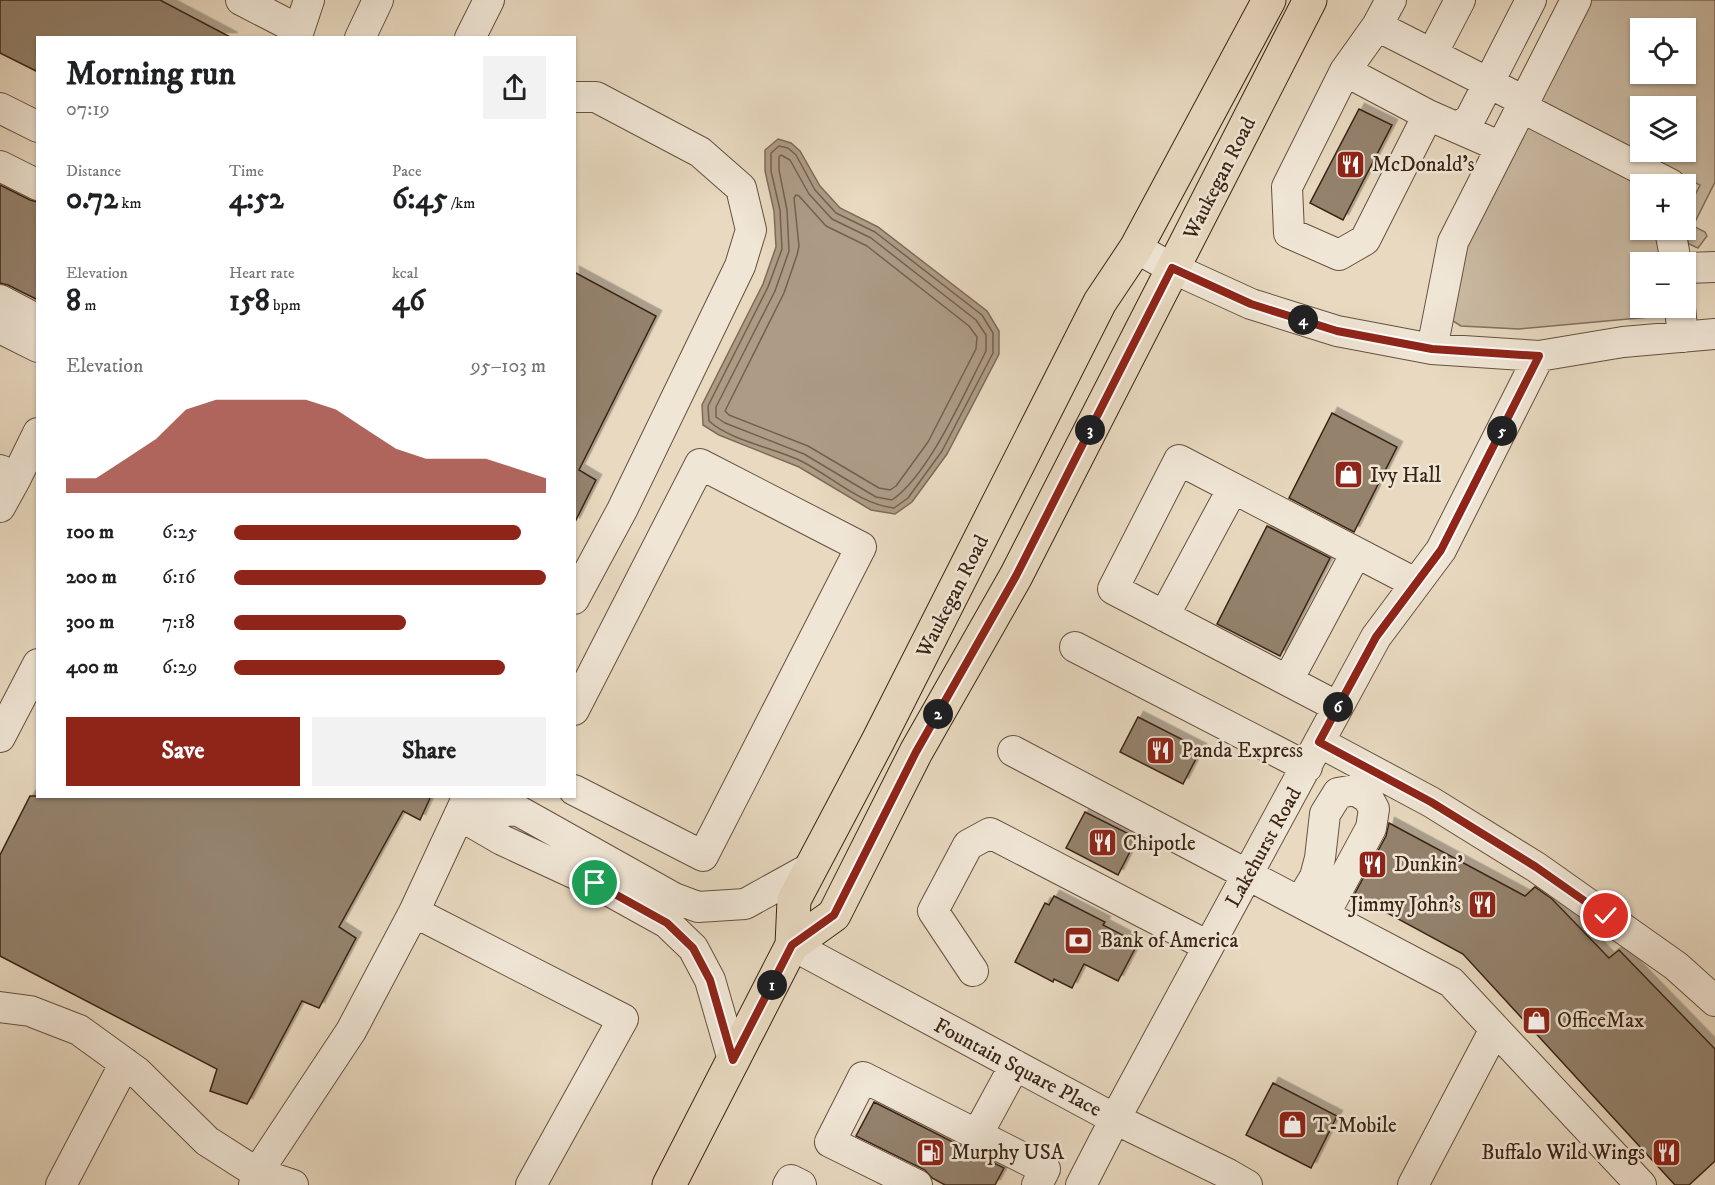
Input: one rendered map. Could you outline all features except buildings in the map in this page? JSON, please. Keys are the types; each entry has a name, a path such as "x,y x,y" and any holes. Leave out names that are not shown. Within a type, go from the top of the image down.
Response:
{"main road":[{"name":"Waukegan Road","path":"669,1185 792,945 794,900 810,868 878,741 1100,302 1136,248 1269,0"},
{"name":"Waukegan Road","path":"792,945 834,915 916,752 1021,566 1310,0"}],"street":[{"path":"241,0 297,34 309,0"},
{"path":"361,36 378,0"},
{"path":"471,36 489,0"},
{"path":"1432,54 1460,0"},
{"path":"1459,128 1470,119 1531,0"},
{"path":"1432,349 1453,242 1576,0"},
{"path":"1428,116 1365,240 1339,255 1289,233 1287,187 1345,71 1384,13 1432,54 1489,83 1652,174"},
{"path":"1345,71 1428,116 1501,147"},
{"path":"576,97 596,97 700,152 741,188 751,230 740,266 604,544 576,595"},
{"path":"0,108 36,126"},
{"path":"0,166 36,184"},
{"path":"1136,248 1172,268 1251,304 1337,331 1432,349 1539,356 1623,342 1715,334"},
{"path":"1696,268 1715,267"},
{"path":"0,300 36,319"},
{"path":"1681,318 1683,337"},
{"path":"0,328 36,347"},
{"name":"Lakehurst Road","path":"1081,1185 1376,637 1441,550 1539,356"},
{"path":"0,507 8,474 36,436"},
{"path":"1338,708 1113,590 1179,460 1415,583"},
{"path":"576,706 700,464 861,547 703,856 576,791"},
{"path":"1164,616 1233,488"},
{"path":"0,515 5,517 0,527"},
{"path":"604,544 648,567"},
{"path":"1288,680 1356,553"},
{"path":"1075,648 1313,755 1431,802 1536,867 1677,966 1715,1001"},
{"path":"0,737 36,668"},
{"path":"1013,751 1451,982 1641,1185"},
{"path":"463,806 517,810 674,898 698,907 745,903 810,868"},
{"path":"255,1179 351,1031 414,912 463,806"},
{"path":"463,806 502,840 595,883 667,923 693,948 710,980 733,1060"},
{"path":"974,971 933,911 969,845 990,833 1208,946"},
{"path":"414,912 623,1019 531,1185"},
{"name":"Fountain Square Place","path":"792,945 1115,1119 1247,1185"},
{"path":"0,1007 30,1011 79,1030 137,1072 207,1142 255,1179 293,1185"},
{"path":"1413,1185 1495,1029"},
{"path":"61,1185 125,1063"},
{"path":"977,1135 1015,1065"},
{"path":"917,1185 830,1142 862,1077 1045,1169 1037,1185"},
{"path":"788,1185 791,1180 801,1185"}],"shaded area":[{"path":"1589,0 1715,0 1715,182 1696,220 1696,193 1700,185 1696,183 1696,174 1679,174 1655,162 1696,162 1696,96 1630,96 1630,149 1545,105 1540,99"},
{"path":"1530,127 1630,178 1630,240 1658,240 1660,252 1630,252 1630,318 1639,318 1519,329 1461,326 1453,321 1463,246 1522,130"},
{"path":"1696,228 1705,232 1707,236 1698,248 1689,244 1687,240 1696,240"}],"water":[{"path":"778,139 791,143 800,151 820,186 840,208 878,227 987,311 999,331 999,354 947,454 912,502 895,514 871,510 799,467 719,435 703,425 702,405 763,284 776,247 774,211 765,171 765,150"}],"place":[{"name":"McDonald's","path":"1351,164"},
{"name":"Ivy Hall","path":"1349,475"},
{"name":"Panda Express","path":"1160,750"},
{"name":"Chipotle","path":"1102,843"},
{"name":"Dunkin'","path":"1373,864"},
{"name":"Jimmy John's","path":"1482,904"},
{"name":"Bank of America","path":"1079,940"},
{"name":"OfficeMax","path":"1536,1020"},
{"name":"T-Mobile","path":"1292,1125"},
{"name":"Murphy USA","path":"930,1152"},
{"name":"Buffalo Wild Wings","path":"1666,1152"}],"route":[{"path":"595,883 667,923 693,948 710,980 733,1060 792,945 834,915 916,752 1016,576 1172,268 1251,304 1337,331 1432,349 1539,356 1441,550 1376,637 1319,742 1431,802 1536,867 1606,916"}]}
